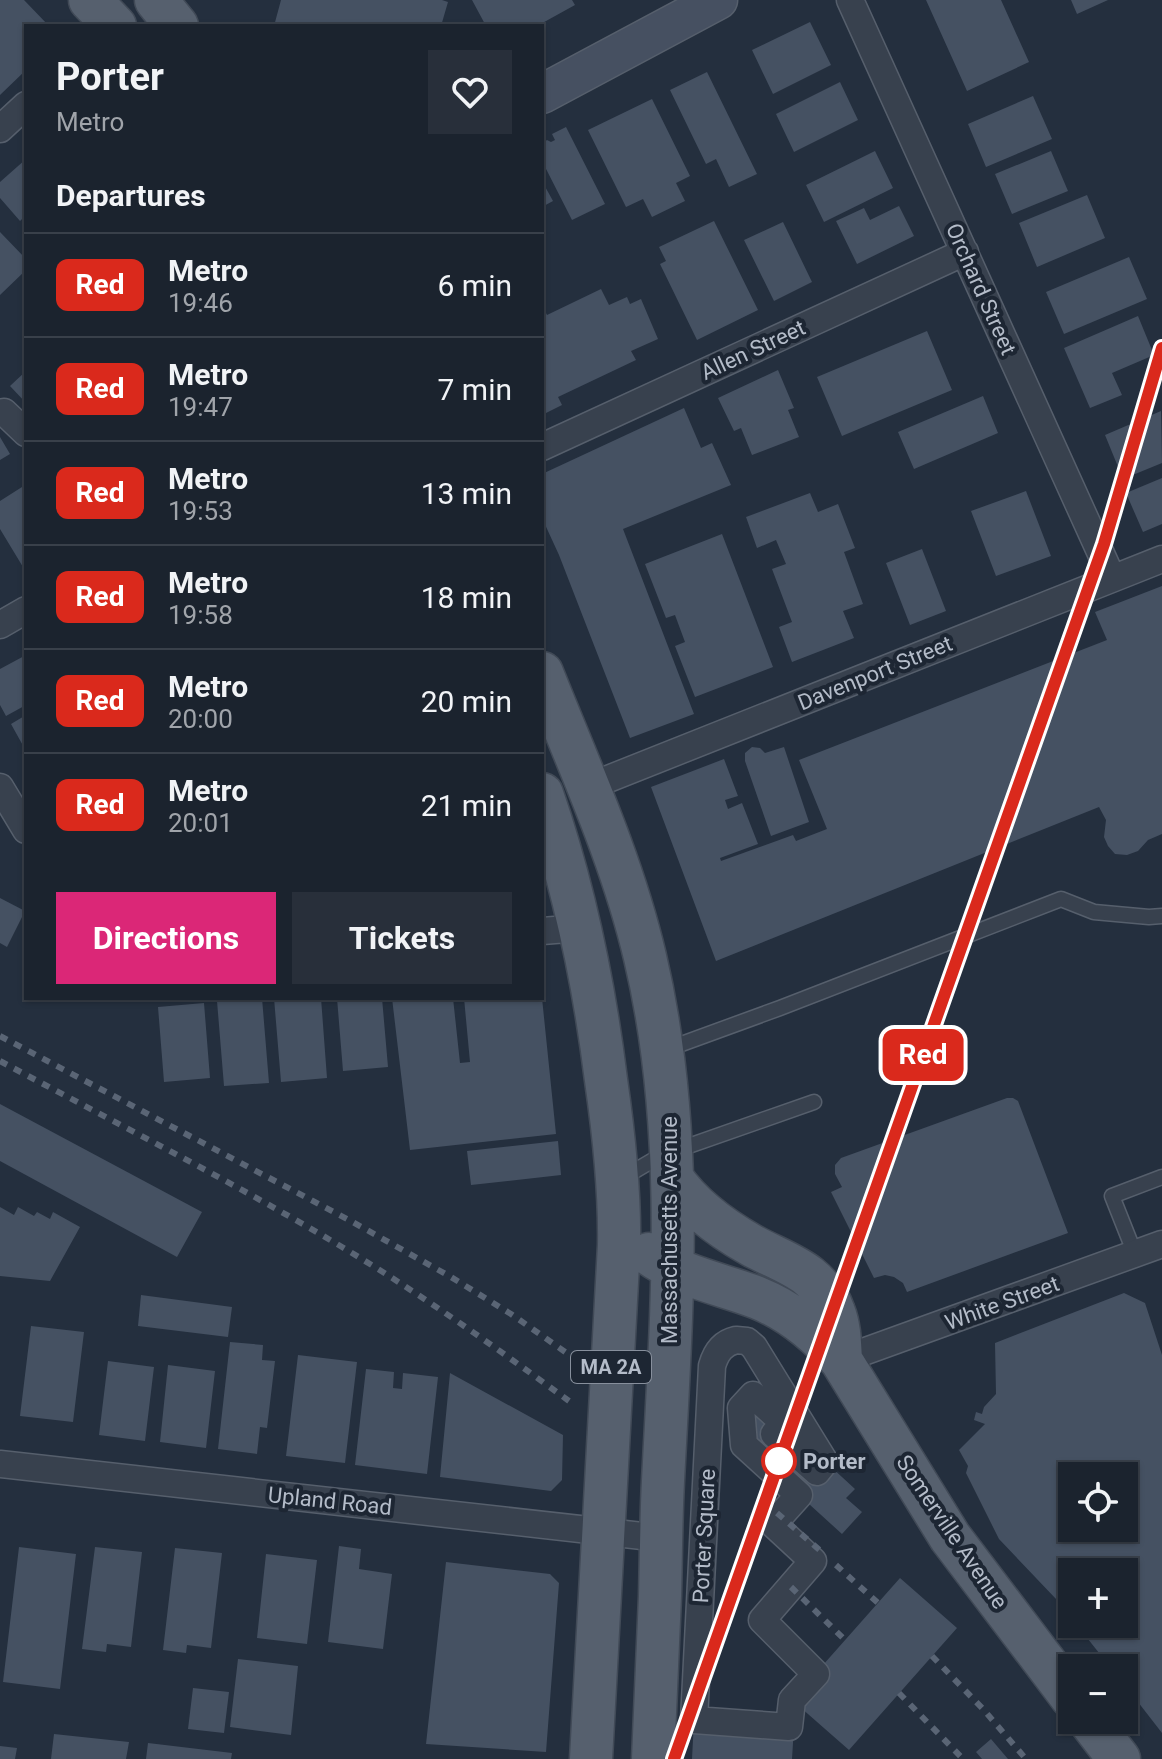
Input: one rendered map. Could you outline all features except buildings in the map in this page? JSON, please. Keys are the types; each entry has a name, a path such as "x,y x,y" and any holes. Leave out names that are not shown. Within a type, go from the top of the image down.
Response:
{"main road":[{"path":"156,0 175,24"},
{"path":"544,93 718,0"},
{"name":"Massachusetts Avenue","path":"544,678 630,898 646,959 670,1112 673,1268 653,1759"},
{"name":"MA 2A","path":"544,800 567,874 561,929 589,968 604,1062 618,1192 619,1245 591,1759"},
{"name":"Somerville Avenue","path":"672,1165 693,1204 711,1219 749,1244 794,1265 816,1282 827,1297 839,1326 841,1360"},
{"name":"Somerville Avenue","path":"618,1192 625,1224 648,1253 673,1268 778,1308 812,1331 841,1360 958,1549 1058,1680"},
{"path":"1100,1734 1119,1759"}],"street":[{"name":"Orchard Street","path":"850,0 1112,578"},
{"path":"0,129 24,107"},
{"name":"Allen Street","path":"544,446 965,252"},
{"path":"4,412 24,431"},
{"name":"Davenport Street","path":"588,787 1162,559"},
{"path":"0,625 24,611"},
{"path":"0,787 24,827"},
{"name":"White Street","path":"841,1360 1148,1249"},
{"name":"Porter Square","path":"736,1340 747,1341 754,1347 825,1462 817,1472 774,1434 784,1423 753,1395 741,1408 744,1445 799,1495 773,1524 813,1561 762,1620 816,1674 792,1700 789,1727 694,1720 712,1366 722,1346 736,1340"},
{"name":"Upland Road","path":"0,1464 660,1538"}],"lane":[{"path":"662,1051 1061,899 1094,912 1162,916"},
{"path":"618,1192 649,1162 672,1165 814,1102"},
{"path":"1148,1249 1112,1196 1162,1177"}],"railway":[{"path":"0,1036 451,1277 571,1356"},
{"path":"0,1061 215,1175 342,1247 429,1302 569,1401"},
{"path":"777,1513 823,1553"},
{"path":"836,1565 878,1603"},
{"path":"791,1587 845,1640"},
{"path":"932,1656 1026,1759"},
{"path":"899,1693 963,1759"}],"metro line":[{"name":"Red","path":"674,1759 1104,544 1162,348"}],"place":[{"name":"Porter","path":"779,1461"}]}
